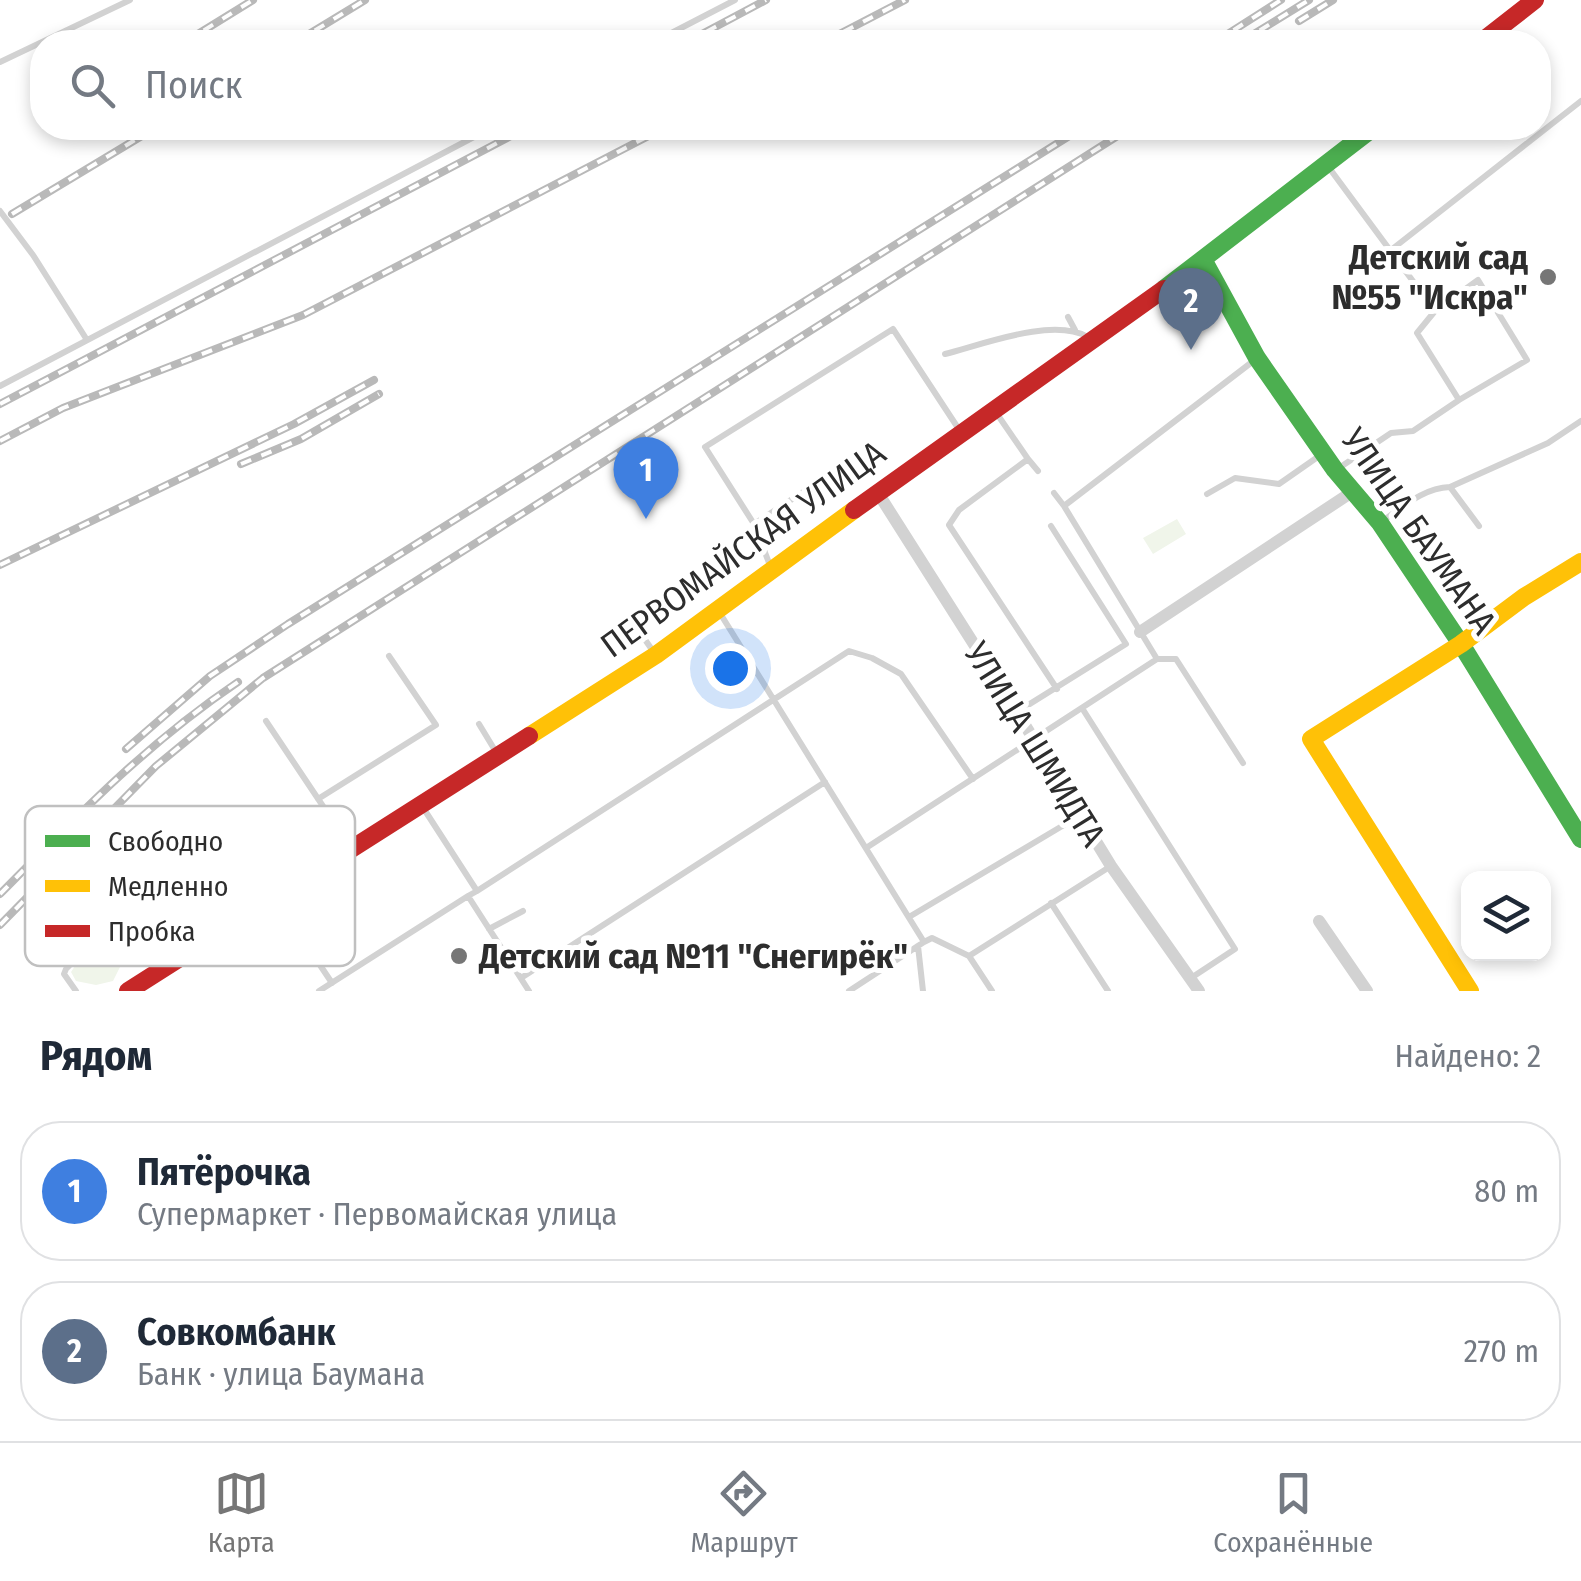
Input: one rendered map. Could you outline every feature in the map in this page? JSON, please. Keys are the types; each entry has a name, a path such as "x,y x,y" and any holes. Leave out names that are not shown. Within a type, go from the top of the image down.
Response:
{"main road":[{"path":"1496,30 1535,0"},
{"name":"ПЕРВОМАЙСКАЯ УЛИЦА","path":"355,848 656,656 960,432 1204,261 1357,140"},
{"name":"УЛИЦА БАУМАНА","path":"1204,261 1257,358 1352,492 1380,522 1461,644 1581,839"},
{"path":"1470,991 1311,739 1581,562"},
{"name":"ПЕРВОМАЙСКАЯ УЛИЦА","path":"128,991 167,966"}],"street":[{"path":"1140,632 1352,492"},
{"name":"УЛИЦА ШМИДТА","path":"878,493 1111,866 1199,991"},
{"path":"1319,921 1368,991"}],"lane":[{"path":"71,29 130,0"},
{"path":"677,30 735,0"},
{"path":"0,62 30,48"},
{"path":"1551,125 1581,101"},
{"path":"0,386 468,140"},
{"path":"1391,250 1531,140"},
{"path":"1326,164 1435,311"},
{"path":"0,211 87,340"},
{"path":"1336,470 1391,433 1413,431 1527,360 1478,280 1435,311 1417,333 1459,400"},
{"path":"1068,318 1075,330"},
{"path":"771,569 754,524 706,448 894,328 960,432"},
{"path":"945,354 1049,329 1075,330 1094,340"},
{"path":"1064,506 1257,358"},
{"path":"994,410 1038,472"},
{"path":"1380,522 1419,496 1450,487 1548,443 1581,421"},
{"path":"1207,494 1235,478 1280,484 1323,453"},
{"path":"1028,459 959,510 949,525 1057,689"},
{"path":"754,524 823,479"},
{"path":"1450,487 1479,526"},
{"path":"1054,493 1157,659"},
{"path":"1018,712 1126,644 1051,526"},
{"path":"717,609 909,918 921,944 923,991"},
{"path":"640,631 656,656"},
{"path":"319,991 849,652 872,658 902,674 973,779"},
{"path":"318,799 436,725 389,656"},
{"path":"866,848 1157,659 1176,659 1243,763"},
{"path":"1082,708 1236,949 1190,978"},
{"path":"266,721 323,806"},
{"path":"479,724 499,757"},
{"path":"521,978 825,782"},
{"path":"421,805 476,891"},
{"path":"909,918 1080,815"},
{"path":"969,956 1111,866"},
{"path":"468,896 530,991"},
{"path":"1051,903 1108,991"},
{"path":"489,930 524,911"},
{"path":"849,991 932,938 969,956 992,991"},
{"path":"69,966 64,974 76,991"},
{"path":"321,966 332,983"}],"shaded area":[{"path":"1177,519 1186,534 1153,554 1143,538"},
{"path":"75,966 120,966 113,981 96,985 76,981 71,972"}],"railway":[{"path":"204,30 253,0"},
{"path":"316,30 365,0"},
{"path":"710,30 766,0"},
{"path":"847,30 905,0"},
{"path":"1234,30 1281,0"},
{"path":"1260,30 1309,0"},
{"path":"1299,21 1333,0"},
{"path":"12,214 135,140"},
{"path":"0,404 503,140"},
{"path":"0,441 63,408 303,315 641,140"},
{"path":"126,749 210,676 288,624 1063,140"},
{"path":"117,806 156,766 263,678 1111,140"},
{"path":"0,565 294,424 374,380"},
{"path":"241,464 301,439 379,394"},
{"path":"88,806 173,730 238,682"},
{"path":"0,894 25,869"},
{"path":"0,925 25,900"}],"traffic: fast":[{"path":"1164,289 1357,140"},
{"path":"1204,261 1257,358 1335,470 1380,523 1461,644 1581,839"}],"traffic: slow":[{"path":"529,736 656,655 854,510"},
{"path":"1470,991 1311,739 1581,562"}],"traffic: jam":[{"path":"1496,30 1535,0"},
{"path":"854,510 1164,289"},
{"path":"355,847 529,736"},
{"path":"128,991 167,966"}],"place":[{"name":"Детский сад №55 \"Искра\"","path":"1548,277"},
{"name":"Совкомбанк","path":"1191,350"},
{"name":"Пятёрочка","path":"646,519"},
{"name":"Детский сад №11 \"Снегирёк\"","path":"459,956"}]}
